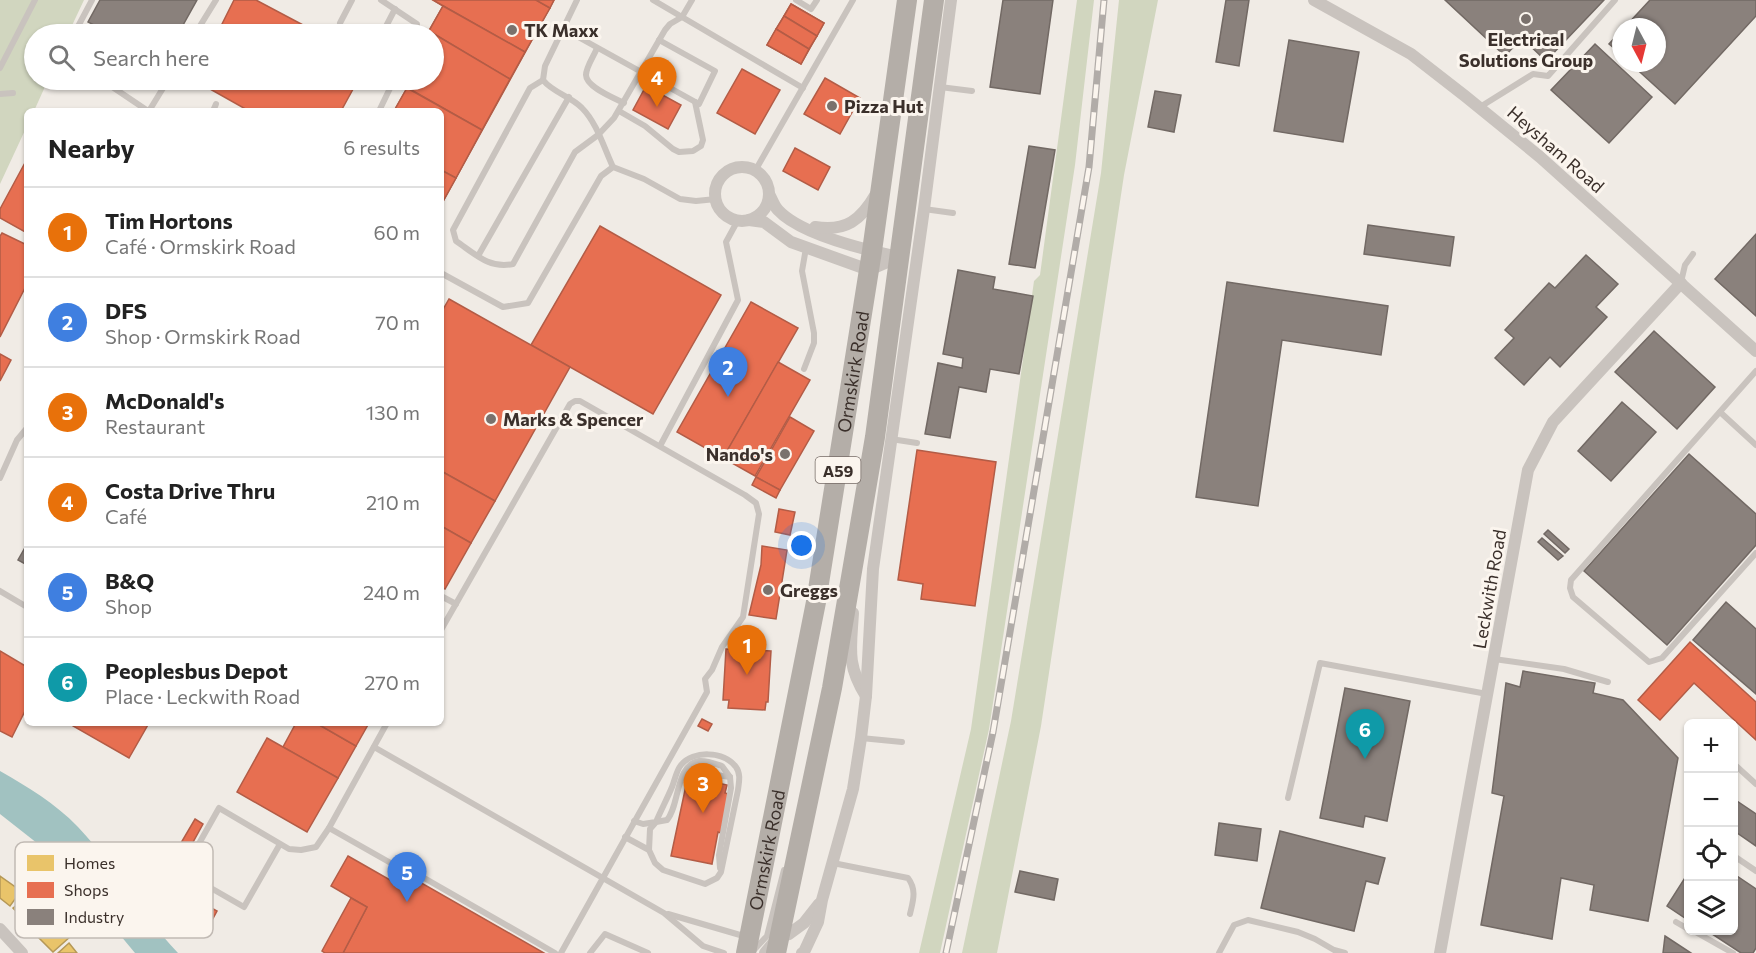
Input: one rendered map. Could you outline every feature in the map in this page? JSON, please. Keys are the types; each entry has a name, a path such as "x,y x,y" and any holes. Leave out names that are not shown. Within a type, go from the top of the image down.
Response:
{"highway":[{"name":"Ormskirk Road","path":"762,946 870,260 907,0"},
{"name":"Ormskirk Road","path":"762,946 802,811 832,688 877,426 934,0"}],"street":[{"path":"802,953 818,922 853,789 861,738 866,696 873,569 951,0"},
{"name":"Heysham Road","path":"1320,2 1411,54 1479,107 1540,156 1756,351"},
{"path":"899,257 870,260 806,248 779,235 764,222 730,218 723,213 716,199 718,182 723,175 739,167 755,171 765,181 778,210 794,222 853,246 870,260 899,257"},
{"path":"794,222 835,229 854,221 863,214 881,188"},
{"path":"743,220 763,210 769,194"},
{"name":"Leckwith Road","path":"1440,953 1528,470 1553,422 1681,283"},
{"path":"859,531 851,654 855,678 866,696"},
{"path":"762,946 797,929 812,915 822,900"},
{"path":"0,929 22,953"}],"lane":[{"path":"0,68 35,0"},
{"path":"79,24 92,0"},
{"path":"201,24 216,0"},
{"path":"340,23 352,0"},
{"path":"381,0 417,24"},
{"path":"577,0 545,66 543,80 548,86 583,108 614,167 644,179 680,199 696,201 716,199"},
{"path":"653,0 803,88"},
{"path":"543,80 530,88 453,230 456,241 488,263 500,267 513,264 575,152 598,135 619,111 669,24 682,17 692,0"},
{"path":"796,0 811,9 816,0"},
{"path":"755,171 853,0"},
{"path":"1479,107 1533,74 1548,76 1615,0"},
{"path":"387,24 395,9"},
{"path":"562,28 699,104 715,71 659,40"},
{"path":"597,48 586,73 586,79 593,86 624,103"},
{"path":"940,87 972,91"},
{"path":"117,90 144,108"},
{"path":"150,108 162,90"},
{"path":"380,108 389,90"},
{"path":"0,94 13,93"},
{"path":"478,256 568,97"},
{"path":"619,111 645,126 673,149 679,152 693,151 701,146 703,140 694,102"},
{"path":"444,275 503,307 528,303 601,176 614,167"},
{"path":"924,209 953,213"},
{"path":"660,446 738,300 726,242 743,220"},
{"path":"804,369 814,343 802,271 806,248"},
{"path":"1681,283 1685,265 1693,254"},
{"path":"1756,371 1571,580 1570,588 1573,597 1649,662 1662,658 1756,553"},
{"path":"444,625 572,402 580,400 745,495 759,507 743,617 722,646 712,670 705,679 707,692 561,953"},
{"path":"1720,412 1756,445"},
{"path":"0,478 17,440 24,432"},
{"path":"891,440 917,443"},
{"path":"0,591 24,605"},
{"path":"444,598 456,604"},
{"path":"1494,658 1564,669 1608,682"},
{"path":"1288,798 1320,663 1488,694"},
{"path":"200,842 219,808 280,844 295,850 309,849 321,843 385,726"},
{"path":"861,738 902,742"},
{"path":"374,747 664,913 703,946 724,953"},
{"path":"703,754 714,755 737,768 740,776 721,872 717,878 705,884 663,870 655,863 649,850 650,829 656,822 679,767 687,759 703,754"},
{"path":"634,821 643,824 667,820 672,814 682,777 689,766 700,760 722,766 730,777 731,788 718,855 721,872"},
{"path":"1738,768 1756,784"},
{"path":"682,777 691,771 730,777"},
{"path":"329,828 396,866 405,867 555,953"},
{"path":"625,837 649,850"},
{"path":"213,889 244,907 280,844"},
{"path":"1738,859 1756,871"},
{"path":"832,863 908,878 915,895 910,914"},
{"path":"664,913 762,946 785,864"},
{"path":"1219,953 1234,925 1248,920 1298,932 1345,953"},
{"path":"1676,921 1684,926"},
{"path":"590,953 605,934 648,953"},
{"path":"1699,935 1733,953"}],"green space":[{"path":"0,0 84,0 73,24 24,24 24,90 43,90 35,108 24,108 24,132 0,184"},
{"path":"1077,0 1094,0 1075,165 989,729 940,953 919,953 971,729 1034,281 1040,275"},
{"path":"1119,0 1158,0 1124,175 1041,726 997,953 962,953 1011,721 1101,173"}],"water":[{"path":"0,771 51,803 69,818 91,842 36,842 0,814"},
{"path":"123,938 165,938 178,953 135,953"}],"building: Homes":[{"path":"0,876 15,887 15,899 10,906 0,898"},
{"path":"39,938 69,938 53,952"},
{"path":"69,943 77,953 58,953"}],"building: Shops":[{"path":"234,0 256,0 301,24 222,24"},
{"path":"433,0 554,0 444,200 444,108 396,108 406,90 444,90 444,24 433,24 443,6"},
{"name":"TK Maxx","path":"433,0 536,0 550,8 525,52"},
{"path":"536,0 554,0 550,8"},
{"path":"791,4 824,23 801,64 767,45"},
{"path":"791,4 824,23 817,36 784,16"},
{"path":"443,6 525,52 510,79 444,40 444,24 433,24"},
{"path":"784,16 817,36 809,49 776,29"},
{"path":"776,29 809,49 801,64 767,45"},
{"path":"444,40 510,79 482,130 411,90 444,90"},
{"path":"742,69 780,90 755,134 717,113"},
{"name":"Pizza Hut","path":"825,78 860,98 840,134 804,114"},
{"path":"646,86 681,105 668,129 633,110"},
{"path":"212,90 353,90 343,108 244,108"},
{"path":"406,90 411,90 443,108 396,108"},
{"path":"444,109 482,130 456,178 444,172"},
{"path":"795,148 830,167 818,190 783,171"},
{"path":"24,165 24,231 0,218 0,209"},
{"path":"444,172 456,178 444,200"},
{"path":"600,226 721,295 653,414 531,345"},
{"path":"2,233 24,244 24,290 0,337 0,236"},
{"name":"Marks & Spencer","path":"449,299 570,367 495,501 444,473 444,308"},
{"path":"751,302 798,328 723,458 677,432"},
{"path":"0,354 11,360 0,381"},
{"path":"778,362 810,380 755,476 723,458"},
{"name":"Nando's","path":"790,417 814,431 780,490 756,477"},
{"path":"917,450 996,462 975,606 921,599 923,584 898,580"},
{"path":"444,473 495,501 471,543 444,528"},
{"path":"756,477 780,490 776,498 752,485"},
{"path":"779,509 795,512 790,535 775,532"},
{"path":"444,528 471,543 444,588"},
{"name":"Greggs","path":"762,546 787,550 776,619 749,615 761,565"},
{"path":"1690,642 1756,702 1756,740 1738,723 1738,719 1733,719 1694,683 1660,720 1638,700"},
{"path":"726,649 771,651 768,702 766,702 765,710 728,708 729,700 723,700"},
{"path":"0,651 24,665 24,713 12,737 0,731"},
{"path":"702,719 712,724 708,731 698,726"},
{"path":"73,726 147,726 129,758"},
{"path":"294,726 321,726 356,746 338,778 283,747"},
{"path":"321,726 367,726 356,746"},
{"path":"267,738 338,778 307,832 237,792"},
{"path":"688,776 727,785 725,793 729,794 712,864 671,856"},
{"path":"195,819 203,824 193,842 182,842"},
{"path":"348,856 404,888 411,877 544,953 343,953 367,907 331,886"},
{"path":"351,898 367,907 343,953 325,953 322,951"}],"building: Industry":[{"path":"100,0 197,0 184,24 92,24 88,22"},
{"path":"1003,0 1053,0 1040,94 990,87"},
{"path":"1226,0 1249,0 1239,66 1216,62"},
{"name":"Electrical Solutions Group","path":"1445,0 1604,0 1546,61 1522,38 1505,56"},
{"path":"1650,0 1756,0 1756,16 1675,104 1640,72 1666,72 1666,18 1633,18"},
{"path":"1289,40 1359,52 1343,142 1274,131"},
{"path":"1595,44 1612,60 1612,72 1625,72 1652,97 1609,143 1551,90"},
{"path":"1155,91 1181,95 1174,132 1148,127"},
{"path":"1029,146 1055,150 1035,268 1009,264"},
{"path":"1368,225 1454,237 1450,266 1364,254"},
{"path":"1756,234 1756,316 1715,279"},
{"path":"1586,255 1618,284 1596,307 1607,317 1560,367 1550,357 1524,385 1495,358 1514,338 1505,330 1549,283 1555,288"},
{"path":"958,270 995,277 993,289 1033,296 1019,374 990,369 986,392 959,387 950,438 925,434 938,363 962,368 963,358 943,354"},
{"path":"1227,282 1388,306 1381,355 1282,340 1258,506 1196,497"},
{"path":"1654,331 1715,387 1677,429 1615,372"},
{"path":"1622,402 1656,432 1611,481 1578,451"},
{"path":"1689,454 1756,514 1756,545 1667,645 1584,571"},
{"path":"1548,530 1569,549 1565,553 1544,534"},
{"path":"1542,538 1563,556 1558,560 1538,542"},
{"path":"24,549 24,563 18,560"},
{"path":"1726,602 1756,629 1756,694 1693,640"},
{"path":"1523,671 1595,683 1593,693 1623,700 1678,758 1648,921 1590,910 1594,885 1561,878 1552,939 1481,925 1504,796 1492,793 1506,683 1520,687"},
{"path":"1345,688 1410,701 1387,821 1365,816 1363,827 1320,818"},
{"path":"1738,802 1756,814 1756,846 1738,834"},
{"path":"1219,823 1261,829 1257,861 1215,855"},
{"path":"1280,831 1385,858 1378,884 1366,881 1354,931 1261,908"},
{"path":"1020,871 1058,879 1054,900 1015,892"},
{"path":"1738,877 1756,889 1756,948 1753,953 1741,953 1714,935 1738,935"},
{"path":"1684,879 1684,917 1667,906"},
{"path":"1665,936 1691,953 1663,953"}],"railway":[{"path":"946,953 993,732 1089,167 1104,0"}],"place":[{"name":"Electrical Solutions Group","path":"1526,19"},
{"name":"TK Maxx","path":"512,30"},
{"name":"Pizza Hut","path":"832,106"},
{"name":"Costa Drive Thru","path":"657,107"},
{"name":"DFS","path":"728,397"},
{"name":"Marks & Spencer","path":"491,419"},
{"name":"Nando's","path":"785,454"},
{"name":"Greggs","path":"768,590"},
{"name":"Tim Hortons","path":"747,675"},
{"name":"Peoplesbus Depot","path":"1365,759"},
{"name":"McDonald's","path":"703,813"},
{"name":"B&Q","path":"407,902"}]}
